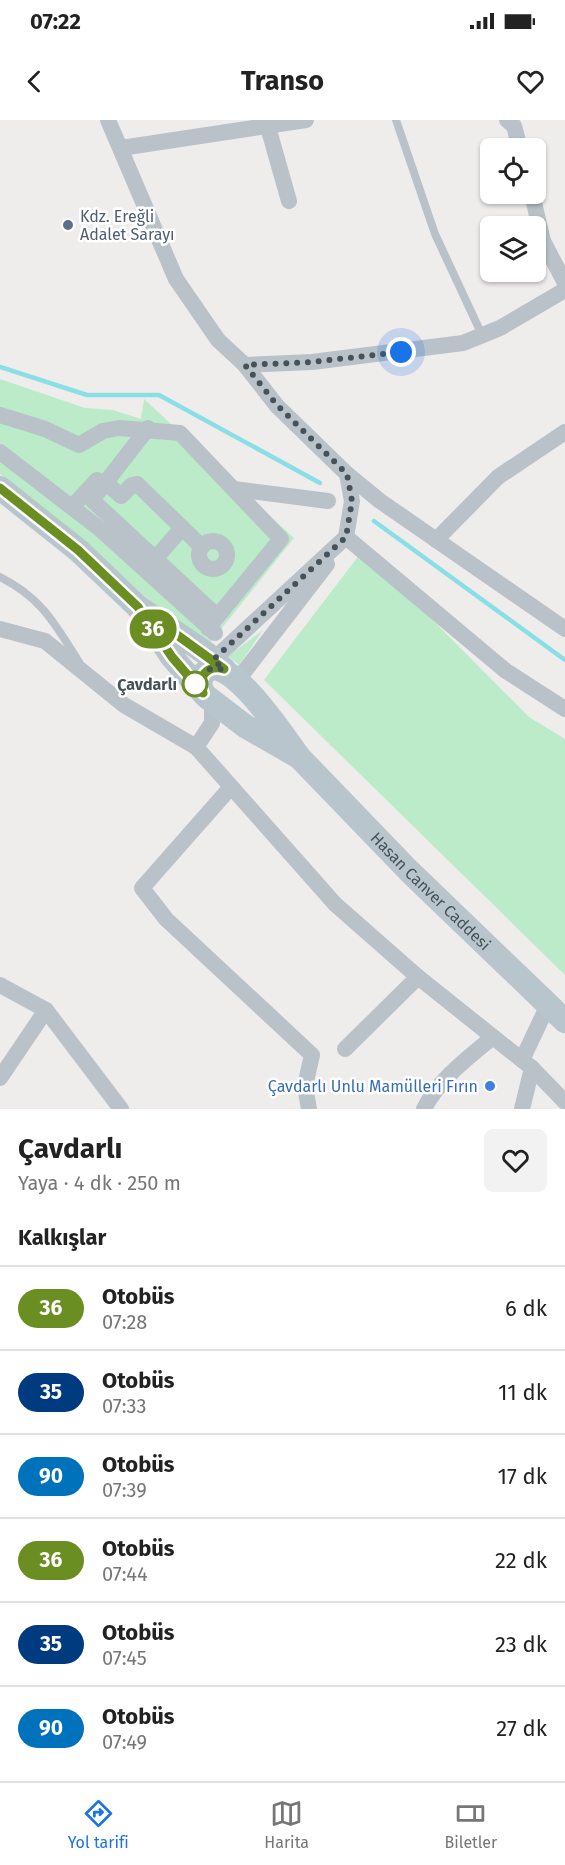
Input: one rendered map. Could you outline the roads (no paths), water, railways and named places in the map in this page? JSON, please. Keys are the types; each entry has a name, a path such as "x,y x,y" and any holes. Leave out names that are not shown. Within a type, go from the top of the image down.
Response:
{"street":[{"path":"108,120 176,279 218,340 245,365 277,405 347,474 436,540 565,629"},
{"path":"121,148 266,123 306,120"},
{"path":"507,120 514,126 517,138"},
{"path":"266,123 289,201"},
{"path":"534,204 543,241 565,283"},
{"path":"245,365 312,362 463,343 500,328 565,290"},
{"path":"0,415 45,429 79,446 103,431 148,428 180,433 281,539 213,625 150,565 92,500 148,428"},
{"path":"436,540 498,477 565,432"},
{"path":"0,452 150,565"},
{"path":"226,671 306,594 346,537 352,501 347,474"},
{"path":"72,507 97,480 106,483 121,496 132,485 137,484 202,547 200,558 204,566 212,569 225,563 246,582"},
{"path":"0,488 78,550 138,607"},
{"path":"234,489 328,501"},
{"path":"150,565 182,528"},
{"path":"226,671 346,537"},
{"path":"346,537 506,671 565,709"},
{"name":"Hasan Canver Caddesi","path":"138,607 226,671 260,704 299,757 409,872 556,1013"},
{"name":"Hasan Canver Caddesi","path":"138,607 172,657 208,696 244,726 299,757"},
{"path":"0,629 45,641 124,705 196,747 335,904 418,977 527,1064 565,1102"},
{"path":"196,747 212,723 208,696 200,682 205,672 214,668 226,671"},
{"path":"231,787 142,888 166,919 312,1055 305,1086 309,1109"},
{"path":"345,1049 418,977"},
{"path":"0,985 46,1010 121,1109"},
{"path":"0,1078 46,1010"},
{"path":"522,1109 527,1064 556,1013"},
{"path":"424,1109 429,1099 467,1059 493,1037"}],"lane":[{"path":"396,120 435,234 482,335"},
{"path":"0,577 21,588 52,618 88,675"}],"waterway":[{"path":"0,367 87,395 159,395 320,483"},
{"path":"374,521 565,660"}],"place":[{"name":"Kdz. Ereğli Adalet Sarayı","path":"68,225"},
{"name":"Çavdarlı","path":"195,684"},
{"name":"Çavdarlı Unlu Mamülleri Fırın","path":"490,1086"}]}
